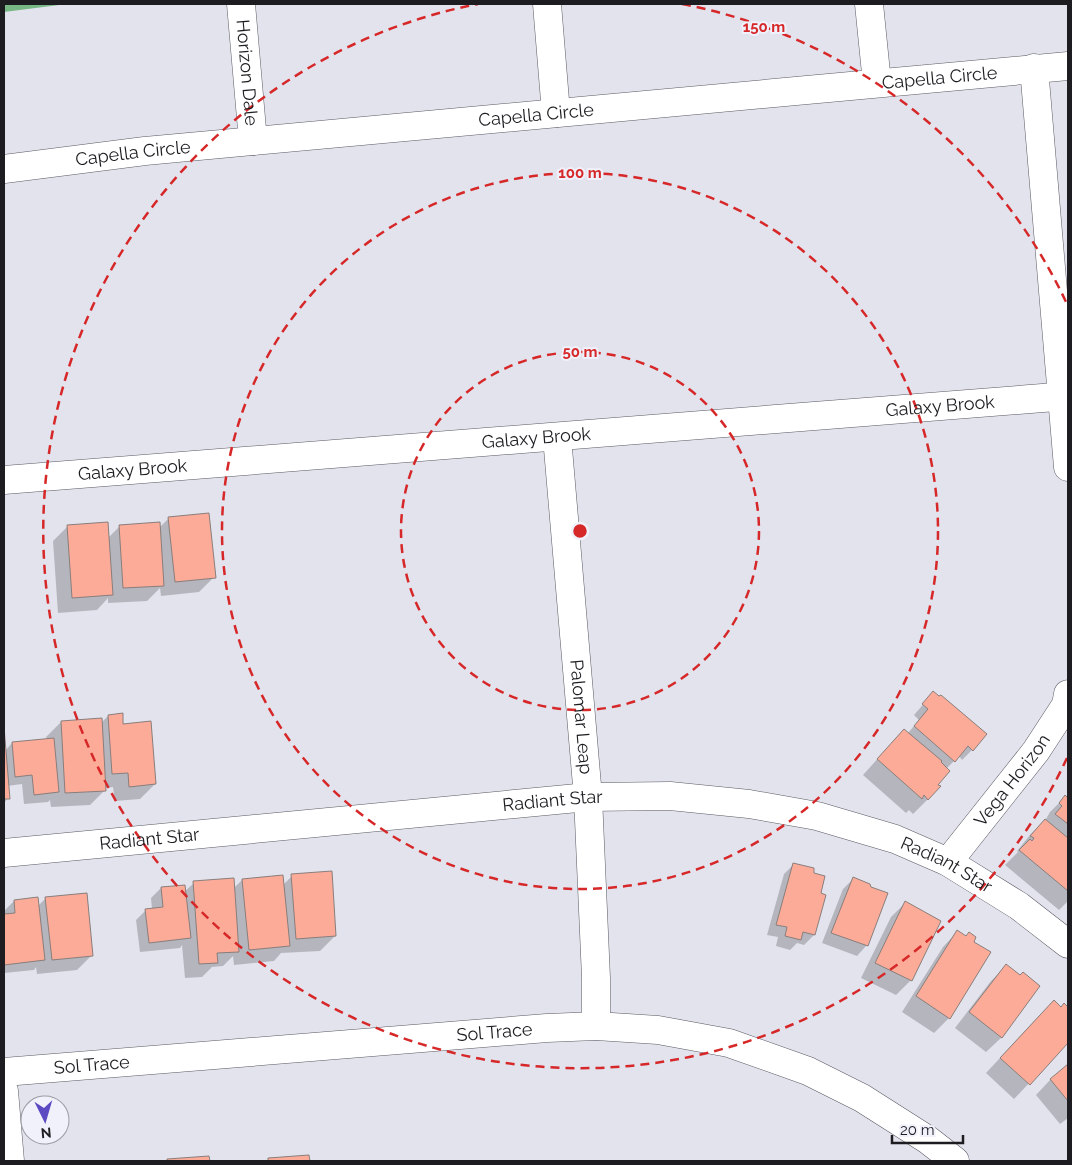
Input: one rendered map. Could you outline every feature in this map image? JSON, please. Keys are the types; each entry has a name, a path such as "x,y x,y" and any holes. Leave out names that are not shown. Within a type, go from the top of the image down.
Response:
{"street":[{"name":"Horizon Dale","path":"241,4 253,141"},
{"path":"546,4 556,112"},
{"path":"868,4 877,83"},
{"name":"Capella Circle","path":"4,169 146,151 1068,66"},
{"path":"1034,68 1065,396 1068,467"},
{"name":"Galaxy Brook","path":"4,480 1065,396"},
{"name":"Palomar Leap","path":"557,437 588,797 596,978 596,1026"},
{"name":"Vega Horizon","path":"948,862 1036,751 1066,705 1068,694"},
{"name":"Radiant Star","path":"4,853 588,797 670,796 748,804 817,816 895,839 948,862 1019,906 1068,944"},
{"name":"Sol Trace","path":"4,1072 547,1028 596,1026 658,1030 729,1043 808,1071 862,1098 928,1140 955,1161"},
{"path":"4,1091 10,1161"}],"green space":[{"path":"4,4 67,4 4,12"}],"building":[{"path":"209,513 216,578 175,582 168,517"},
{"path":"108,522 113,595 72,598 67,525"},
{"path":"160,522 164,586 123,588 119,525"},
{"path":"933,691 939,696 941,695 987,734 973,751 968,746 955,762 914,726 928,709 922,704"},
{"path":"123,713 123,724 151,721 156,784 129,787 128,773 112,774 108,715"},
{"path":"102,718 106,791 65,793 61,721"},
{"path":"4,727 10,799 4,799"},
{"path":"904,729 942,761 950,771 938,785 941,786 928,800 924,795 922,799 877,759"},
{"path":"54,738 59,792 34,795 32,775 15,777 12,742"},
{"path":"1065,795 1068,798 1068,824 1055,814 1062,806 1059,803"},
{"path":"1045,819 1068,838 1068,891 1019,850 1030,839 1032,841 1034,838 1030,836"},
{"path":"793,863 814,868 814,873 825,876 821,893 826,895 815,935 803,932 801,940 785,936 787,927 776,925"},
{"path":"332,871 336,936 296,939 291,874"},
{"path":"283,875 290,946 249,950 242,879"},
{"path":"853,877 870,884 871,887 888,893 868,946 831,933"},
{"path":"234,878 239,952 217,953 218,963 199,964 193,881"},
{"path":"185,885 191,938 149,943 145,909 163,907 161,887"},
{"path":"87,893 93,956 52,960 45,897"},
{"path":"38,897 45,960 4,965 4,914 15,913 14,900"},
{"path":"905,901 941,921 912,981 875,963"},
{"path":"957,930 966,936 969,932 976,937 974,942 991,952 950,1019 916,996"},
{"path":"1006,964 1020,975 1023,972 1040,986 1002,1038 969,1012"},
{"path":"1054,1000 1061,1007 1064,1003 1068,1007 1068,1043 1030,1085 1000,1058"},
{"path":"1068,1064 1068,1101 1050,1079"},
{"path":"309,1155 310,1161 268,1161 268,1158"},
{"path":"209,1156 210,1161 167,1161 167,1159"}]}
